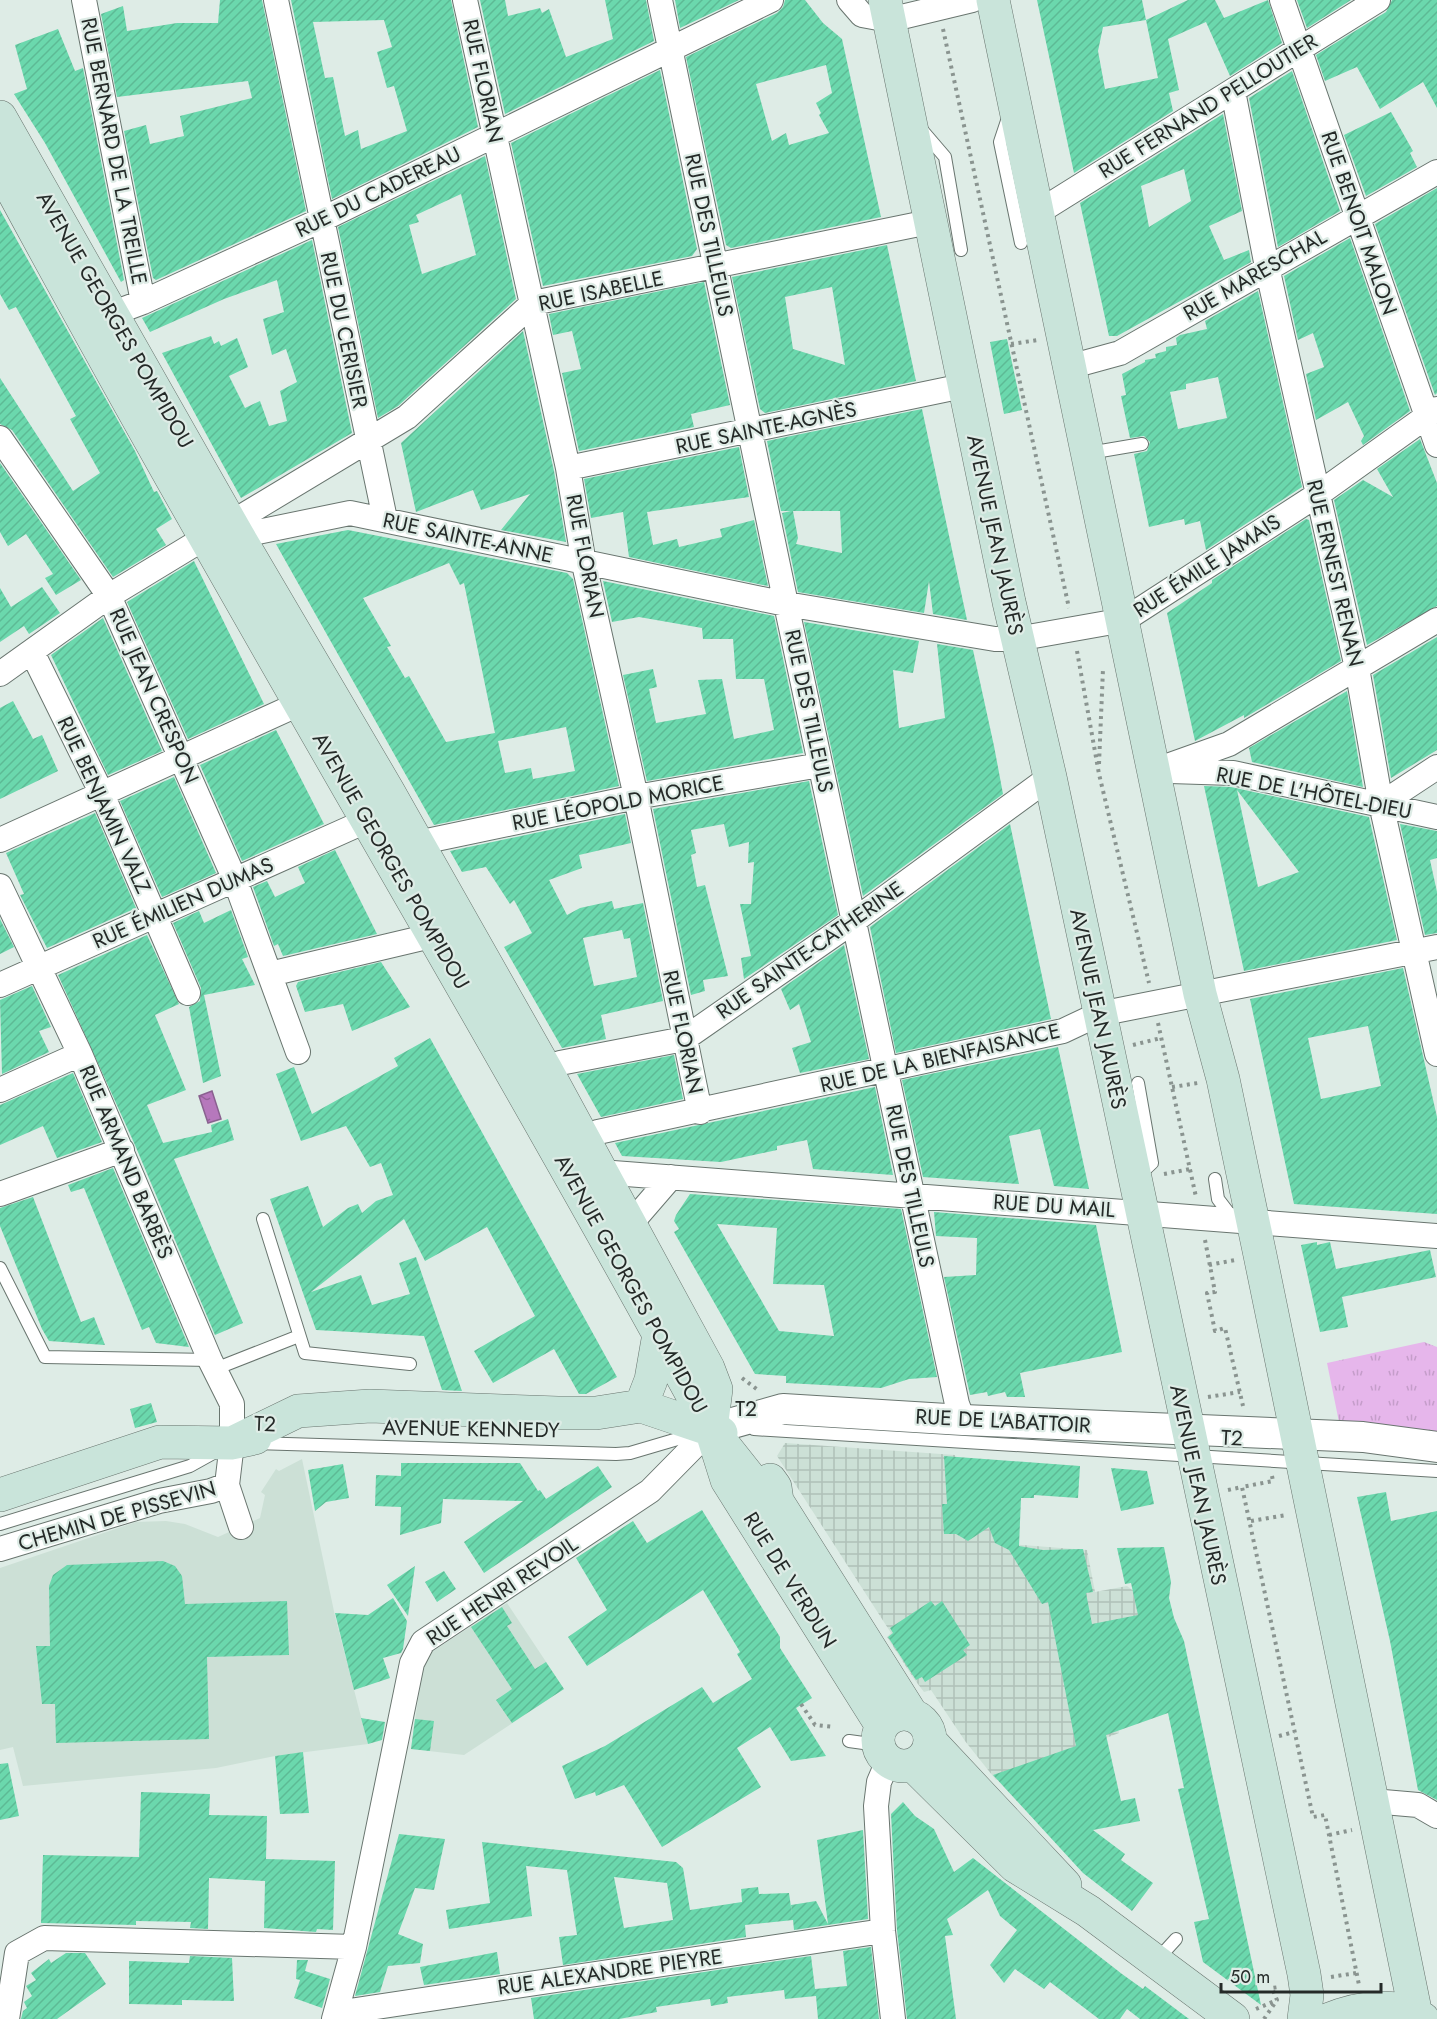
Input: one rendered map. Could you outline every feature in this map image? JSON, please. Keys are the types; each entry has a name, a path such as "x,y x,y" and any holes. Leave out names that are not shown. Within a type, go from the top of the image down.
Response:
{"main road":[{"path":"993,0 1087,453 1156,770 1200,994 1223,1079 1244,1220 1300,1448 1365,1815 1420,2017"},
{"name":"AVENUE JEAN JAURÈS","path":"868,7 907,113 963,386 1017,639 1050,777 1140,1213 1304,1974 1307,1995 1304,2019"},
{"name":"AVENUE GEORGES POMPIDOU","path":"0,117 111,314 224,533 301,703 366,821 621,1236 708,1368 716,1389 711,1429"},
{"name":"AVENUE GEORGES POMPIDOU","path":"0,166 417,843 546,1070 600,1172 621,1236 659,1334 711,1429"},
{"path":"659,1334 651,1380 641,1406 711,1429"},
{"name":"AVENUE KENNEDY","path":"232,1443 298,1411 370,1406 596,1413 641,1406"},
{"name":"AVENUE KENNEDY","path":"0,1495 160,1442 232,1443 312,1428 366,1426 503,1432 711,1429"},
{"name":"RUE DE VERDUN","path":"711,1429 761,1492 777,1501 893,1742"},
{"name":"RUE DE VERDUN","path":"711,1429 727,1480 893,1742 1032,1847 1088,1911 1166,1950 1244,2014"},
{"path":"1330,2019 1363,2008 1393,2009 1420,2017"}],"street":[{"name":"RUE BERNARD DE LA TREILLE","path":"84,0 143,302"},
{"name":"RUE DU CERISIER","path":"276,0 367,440 386,519"},
{"name":"RUE FLORIAN","path":"465,0 568,468 584,564 636,797 700,1112"},
{"name":"RUE DES TILLEULS","path":"660,0 885,1071 957,1404 963,1420"},
{"name":"RUE DU CADEREAU","path":"111,314 143,302 321,220 771,0"},
{"path":"868,7 972,0"},
{"name":"RUE BENOIT MALON","path":"1282,0 1356,217 1432,412 1437,445"},
{"name":"RUE FERNAND PELLOUTIER","path":"1037,213 1378,0"},
{"name":"RUE ERNEST RENAN","path":"1233,91 1267,267 1357,668 1381,804 1437,1054"},
{"name":"RUE MARESCHAL","path":"1069,367 1120,353 1437,172"},
{"name":"RUE ISABELLE","path":"0,674 109,596 224,533 367,440 407,417 533,303 929,222"},
{"name":"RUE SAINTE-AGNÈS","path":"568,468 963,386"},
{"name":"RUE ÉMILE JAMAIS","path":"1124,620 1317,495 1432,412"},
{"name":"RUE JEAN CRESPON","path":"0,438 109,596 236,880 298,1052"},
{"name":"RUE SAINTE-ANNE","path":"224,533 350,513 386,519 584,564 786,604 995,639 1017,639 1124,620"},
{"path":"1156,770 1229,744 1437,620"},
{"name":"RUE BENJAMIN VALZ","path":"32,652 102,794 188,993"},
{"path":"0,840 301,703"},
{"path":"1229,744 1233,773"},
{"name":"RUE LÉOPOLD MORICE","path":"417,843 636,797 820,765"},
{"path":"1381,804 1437,767"},
{"name":"RUE DE L'HÔTEL-DIEU","path":"1156,770 1233,773 1437,817"},
{"name":"RUE SAINTE-CATHERINE","path":"546,1070 560,1063 684,1039 855,920 1050,777"},
{"name":"RUE ÉMILIEN DUMAS","path":"0,985 366,821"},
{"name":"RUE ARMAND BARBÈS","path":"0,886 80,1054 213,1365 232,1404 232,1443"},
{"path":"270,974 435,935"},
{"name":"RUE DE LA BIENFAISANCE","path":"582,1139 598,1132 700,1112 1063,1031 1099,1014 1437,947"},
{"path":"0,1090 80,1054"},
{"path":"0,1194 122,1150"},
{"name":"RUE DU MAIL","path":"600,1172 1437,1236"},
{"path":"621,1236 672,1177"},
{"name":"RUE DE L'ABATTOIR","path":"711,1429 783,1409 963,1420 1189,1442 1300,1448 1363,1437 1437,1447"},
{"name":"RUE HENRI REVOIL","path":"335,2016 354,1947 412,1663 423,1642 650,1491 711,1429"},
{"name":"CHEMIN DE PISSEVIN","path":"0,1549 159,1502 212,1491 227,1485 232,1443"},
{"path":"227,1485 241,1527"},
{"path":"893,1742 879,1782 876,1806 884,1931 893,2019"},
{"path":"1365,1815 1418,1805 1437,1816"},
{"name":"RUE ALEXANDRE PIEYRE","path":"335,2016 884,1931"},
{"path":"7,2019 16,1953 44,1938 354,1947"}],"lane":[{"path":"1014,101 1000,142 1020,243"},
{"path":"907,113 945,157 961,250"},
{"path":"1087,453 1142,444"},
{"path":"1134,1180 1152,1163 1138,1083"},
{"path":"1215,1179 1218,1199 1244,1220"},
{"path":"263,1219 305,1353 411,1364"},
{"path":"0,1268 45,1357 213,1365 299,1336"},
{"name":"T2","path":"711,1429 780,1429 1189,1442 1269,1460 1300,1448 1437,1471"},
{"name":"T2","path":"0,1524 190,1467 232,1443"}],"path":[{"path":"942,25 1073,629 1099,774 1154,1003 1201,1217 1215,1292 1207,1293 1215,1331 1225,1328 1245,1413"},
{"path":"1011,344 1044,339"},
{"path":"1099,774 1103,660"},
{"path":"1129,1046 1161,1038"},
{"path":"1172,1087 1202,1083"},
{"path":"1209,1265 1239,1259"},
{"path":"739,1371 744,1381 758,1390 766,1390"},
{"path":"1205,1398 1240,1392"},
{"path":"1269,1460 1273,1481 1242,1487 1313,1817 1325,1815 1359,1985 1349,1987"},
{"path":"1251,1521 1292,1514"},
{"path":"801,1704 815,1725 834,1727"},
{"path":"1329,1835 1365,1815"},
{"path":"1325,1979 1356,1972"},
{"path":"1244,2014 1277,2000"}],"shaded area":[{"path":"785,1443 955,1455 956,1502 1000,1501 1008,1544 1087,1550 1095,1592 1127,1586 1135,1592 1148,1650 1103,1661 1119,1733 996,1780 965,1741 931,1690 924,1692 914,1679 887,1637 891,1633 777,1456"},
{"path":"302,1459 335,1616 368,1744 275,1756 216,1768 23,1786 13,1747 0,1750 0,1568 136,1522 166,1521 185,1524 218,1537 260,1518 265,1495 261,1492 276,1469 279,1471"},
{"path":"507,1603 564,1689 464,1755 411,1749 424,1657"}],"green space":[{"path":"1424,1342 1437,1347 1437,1433 1339,1422 1327,1363"}],"water":[{"path":"212,1091 221,1119 208,1123 199,1096"}],"building":[{"path":"220,0 262,0 306,211 156,280 153,278 124,131 146,125 150,144 184,136 180,116 252,98 248,81 117,97 101,14 123,6 127,31 177,23 218,23"},
{"path":"291,0 451,0 478,127 332,199","holes":["384,20 392,47 377,52 387,88 394,86 407,131 361,149 358,130 345,136 333,77 325,78 313,22"]},
{"path":"480,0 505,0 508,16 540,8 542,13 549,9 566,57 613,39 605,0 646,0 654,41 505,114"},
{"path":"675,0 739,0 680,28"},
{"path":"785,0 805,0 823,23 842,39 881,217 731,248 726,245 686,57 777,13 783,7","holes":["826,65 832,93 816,103 821,113 819,115 829,133 789,145 786,133 772,141 756,84"]},
{"path":"1037,0 1142,0 1146,20 1188,0 1215,0 1224,18 1268,0 1282,43 1230,76 1206,22 1168,39 1179,90 1169,93 1173,111 1074,173","holes":["1146,20 1158,78 1105,89 1098,51 1103,27"]},
{"path":"1297,0 1351,0 1307,28"},
{"path":"1392,0 1437,0 1437,108 1423,82 1380,109 1357,67 1325,81 1316,55 1386,12"},
{"path":"58,29 75,71 83,68 124,280 121,282 45,143 14,94 27,89 15,45"},
{"path":"660,70 697,249 692,256 543,286 511,143"},
{"path":"1292,71 1340,211 1278,247 1249,98"},
{"path":"1391,112 1413,151 1410,153 1417,167 1366,196 1344,135"},
{"path":"1223,114 1242,211 1209,226 1224,260 1249,250 1251,262 1117,336 1109,336 1080,203","holes":["1184,169 1191,201 1149,227 1141,186"]},
{"path":"485,156 516,299 398,406 378,418 338,227","holes":["461,194 476,255 422,274 409,225 419,222 416,215"]},
{"path":"1437,188 1437,393 1435,395 1375,224"},
{"path":"0,210 135,451 154,492 157,491 172,519 156,529 166,545 113,577 12,430 0,424 0,378 73,491 100,473 70,419 76,416 16,307 9,310 0,294"},
{"path":"1350,238 1410,411 1363,445 1361,441 1364,436 1348,402 1316,420 1306,374 1324,367 1313,333 1298,340 1284,276"},
{"path":"312,240 352,433 241,498 162,353 211,336 214,344 219,341 221,346 237,338 248,367 229,376 245,408 260,401 269,426 287,421 280,391 297,382 286,349 272,355 263,319 284,312 277,280 224,299 150,332 142,318"},
{"path":"887,245 916,381 765,413 760,409 732,277","holes":["832,287 845,365 793,349 785,297"]},
{"path":"704,282 730,405 691,414 694,427 579,451 562,373 581,369 572,331 553,335 549,314"},
{"path":"1258,291 1302,487 1206,550 1200,521 1185,525 1184,519 1149,527 1134,454 1147,451 1150,442 1144,436 1130,438 1121,396 1126,395 1122,374 1145,360 1156,358 1155,354 1166,351 1166,347 1177,345 1176,338 1180,335 1207,329 1205,321","holes":["1218,377 1227,418 1178,429 1170,392 1186,389 1186,384"]},
{"path":"523,331 554,471 566,542 501,530 530,494 481,510 473,490 416,512 401,443"},
{"path":"1007,339 1022,410 1004,414 990,342"},
{"path":"922,409 967,620 933,614 929,581 924,613 798,592 782,513 791,511 781,511 767,441","holes":["793,511 840,511 842,553 796,544 798,538"]},
{"path":"1420,439 1437,483 1437,606 1367,645 1334,500 1363,480 1393,497 1377,469"},
{"path":"739,447 749,497 647,512 653,545 677,539 679,547 722,537 720,529 754,520 768,586 629,557 623,512 591,518 584,479"},
{"path":"0,463 81,580 56,595 45,578 53,574 26,534 8,546 0,532"},
{"path":"1306,519 1309,520 1341,661 1244,718 1244,715 1195,741 1167,613 1212,583 1212,580"},
{"path":"348,530 567,573 573,579 619,786 434,825 276,544","holes":["449,563 460,585 464,583 495,733 446,742 409,676 405,678 387,647 391,646 363,598","566,727 575,771 533,779 531,768 505,773 498,741"]},
{"path":"194,561 264,704 188,739 127,602"},
{"path":"603,581 774,616 803,753 647,781 623,675 653,669 657,687 649,689 656,723 706,714 698,680 722,679 734,739 774,730 764,679 736,679 733,639 703,639 702,628 639,617 612,622"},
{"path":"42,587 60,613 29,634 24,626 0,642 0,588 11,607"},
{"path":"103,618 162,751 108,775 51,655"},
{"path":"804,622 919,641 913,673 893,670 899,728 945,718 937,644 973,650 994,746 1003,794 863,896"},
{"path":"1437,637 1437,750 1391,778 1373,675"},
{"path":"1347,691 1363,787 1252,762 1249,748"},
{"path":"13,701 33,739 42,735 58,771 0,799 0,708"},
{"path":"276,730 324,824 242,861 200,765"},
{"path":"174,777 216,873 162,897 120,801"},
{"path":"809,781 838,915 744,979 741,958 751,956 740,904 751,904 754,862 748,863 749,842 729,847 724,824 691,830 696,853 691,855 697,887 705,885 728,976 703,980 705,991 691,995 653,809"},
{"path":"1204,786 1231,787 1369,817 1397,940 1244,971","holes":["1237,790 1299,872 1258,887"]},
{"path":"95,813 136,908 47,948 20,895 24,894 6,853"},
{"path":"625,814 631,843 579,855 582,868 549,880 567,915 580,908 612,901 614,909 643,903 663,1001 601,1015 606,1039 562,1048 504,947 532,933 514,900 510,904 486,867 462,872 450,851","holes":["622,930 624,939 630,938 637,977 594,986 583,938"]},
{"path":"1010,824 1051,1019 896,1053 870,927"},
{"path":"1400,824 1437,831 1437,858 1430,860 1437,892 1437,933 1425,935"},
{"path":"335,850 377,934 283,956 278,944 274,946 253,887 267,881 275,897 305,883 298,867"},
{"path":"231,910 248,957 242,959 255,985 204,995 221,1076 203,1083 189,1007 200,1001 201,988 173,923 199,911 204,923"},
{"path":"0,919 14,947 0,954"},
{"path":"147,935 179,1004 155,1015 186,1090 147,1105 163,1143 212,1132 211,1125 228,1119 234,1140 174,1159 243,1323 215,1335 135,1145 58,975"},
{"path":"844,945 869,1059 800,1073 792,1048 811,1042 799,1004 790,1010 781,989"},
{"path":"381,962 410,1007 352,1031 343,1004 305,1012 296,986 298,982"},
{"path":"1403,968 1437,1117 1437,1214 1294,1204 1250,999","holes":["1368,1026 1381,1086 1321,1099 1308,1038"]},
{"path":"32,986 51,1027 39,1031 49,1052 2,1074 0,1000"},
{"path":"430,1038 617,1377 586,1394 579,1394 554,1349 493,1383 474,1351 535,1316 487,1227 425,1261 404,1219 311,1292 361,1275 372,1305 410,1294 399,1263 416,1257 462,1391 442,1390 424,1336 316,1330 270,1199 308,1186 323,1227 348,1208 358,1204 362,1213 376,1201 393,1195 381,1163 370,1167 346,1126 301,1141 276,1074 294,1067 312,1114 398,1066 394,1058"},
{"path":"1058,1047 1089,1189 1054,1186 1040,1129 1009,1136 1019,1184 923,1177 902,1080"},
{"path":"674,1055 683,1099 601,1117 577,1074"},
{"path":"73,1073 102,1142 57,1158 43,1126 0,1145 0,1105"},
{"path":"875,1087 893,1175 813,1169 807,1140 777,1146 777,1150 721,1162 622,1156 615,1143"},
{"path":"113,1168 189,1347 156,1343 149,1327 142,1330 84,1188 71,1192 68,1185"},
{"path":"690,1194 901,1209 937,1377 909,1379 881,1388 786,1383 786,1376 755,1374 674,1232 679,1229 674,1221","holes":["717,1224 777,1228 773,1284 824,1285 834,1336 779,1331"]},
{"path":"33,1197 81,1322 94,1317 105,1345 49,1341 42,1329 0,1226 0,1208"},
{"path":"934,1212 1096,1225 1122,1352 1020,1373 1025,1397 1007,1397 1005,1392 988,1396 987,1392 970,1395 944,1277 976,1275 977,1238 936,1236"},
{"path":"1317,1242 1317,1245 1330,1242 1336,1269 1430,1250 1436,1277 1342,1297 1348,1327 1320,1332 1301,1245"},
{"path":"151,1403 157,1422 135,1428 130,1409"},
{"path":"944,1456 1080,1466 1078,1498 1034,1495 1034,1498 1021,1498 1019,1546 1043,1550 1083,1549 1093,1592 1086,1593 1092,1624 1138,1615 1131,1583 1125,1584 1117,1548 1164,1547 1171,1582 1169,1598 1174,1618 1184,1641 1261,2005 1203,1962 1194,1922 1209,1919 1178,1789 1184,1788 1168,1713 1106,1735 1121,1801 1135,1798 1140,1821 1093,1830 1125,1854 1121,1860 1153,1883 1132,1911 1083,1873 993,1775 1076,1746 1048,1602 1042,1604 1009,1550 995,1543 989,1527 968,1541 956,1534 944,1534 942,1504 947,1504"},
{"path":"401,1463 520,1463 538,1491 540,1490 546,1499 598,1466 612,1487 484,1573 464,1542 523,1501 443,1499 441,1523 400,1535 401,1507 375,1506 376,1475 401,1476"},
{"path":"343,1464 349,1498 326,1502 315,1511 308,1470"},
{"path":"1111,1468 1147,1471 1154,1504 1121,1511"},
{"path":"1386,1492 1391,1521 1437,1511 1437,1800 1418,1790 1390,1641 1357,1497"},
{"path":"702,1510 780,1637 780,1648 812,1698 796,1708 826,1756 791,1761 770,1727 737,1748 761,1787 662,1847 624,1785 596,1796 595,1792 575,1799 562,1766 605,1746 702,1687 713,1703 752,1679 737,1654 740,1652 703,1590 587,1666 568,1637 607,1610 576,1558 633,1521 647,1543"},
{"path":"163,1561 175,1566 182,1576 185,1604 287,1601 289,1655 207,1657 209,1739 56,1743 55,1704 42,1704 36,1646 50,1646 49,1586 53,1575 67,1565"},
{"path":"415,1566 408,1616 387,1585"},
{"path":"444,1571 456,1589 437,1602 425,1582"},
{"path":"393,1598 407,1621 403,1649 401,1653 383,1658 390,1678 354,1690 335,1613 368,1615"},
{"path":"931,1601 935,1606 942,1601 970,1645 963,1650 967,1655 925,1682 922,1677 916,1680 888,1637 893,1633 890,1628"},
{"path":"502,1607 512,1623 507,1626 535,1669 546,1662 564,1689 512,1723 496,1700 512,1689 471,1627"},
{"path":"361,1718 385,1722 382,1740 368,1744"},
{"path":"415,1719 434,1721 430,1751 411,1749"},
{"path":"303,1752 309,1813 280,1814 275,1756"},
{"path":"8,1763 19,1816 0,1820 0,1764"},
{"path":"141,1792 210,1794 209,1815 267,1816 266,1859 335,1861 333,1930 317,1929 316,1932 264,1928 265,1881 209,1878 208,1929 190,1928 191,1922 136,1921 136,1925 41,1923 43,1855 139,1857"},
{"path":"903,1802 915,1816 934,1829 954,1872 973,1858 1122,1974 1143,1989 1145,1986 1189,2019 1140,2019 1127,2009 1120,2019 1099,2019 1050,1982 1044,1989 1015,1969 1004,1983 990,1965 1017,1930 1000,1916 988,1890 947,1919 953,1935 945,1936 956,2019 907,2019 897,1930 891,1814"},
{"path":"863,1830 868,1919 794,1930 793,1920 745,1925 746,1937 563,1965 559,1937 577,1935 567,1870 526,1866 532,1916 449,1929 446,1910 490,1903 482,1842 676,1862 683,1868 690,1910 742,1902 741,1889 758,1887 759,1894 789,1893 792,1914 791,1905 816,1901 828,1924 817,1840","holes":["614,1877 667,1883 673,1920 624,1928"]},
{"path":"399,1834 445,1839 434,1890 415,1888 398,1934 423,1944 420,1963 388,1966 380,1992 355,1996"},
{"path":"871,1947 879,2019 818,2019 816,1996 785,1999 784,1990 727,1997 728,2003 711,2006 710,1999 656,2007 657,2012 619,2019 534,2019 531,1998 811,1956 815,1989 847,1986 843,1951"},
{"path":"497,1952 500,1974 424,1985 420,1967"},
{"path":"66,1953 85,1953 106,1984 57,2019 21,2019 23,2011 27,2008 24,2002 32,1996 26,1986 36,1980 31,1973 49,1959 51,1963"},
{"path":"190,1956 232,1958 234,2001 182,2000 182,2005 129,2004 129,1961 189,1963"},
{"path":"297,1960 308,1960 305,1971 330,1979 322,2008 294,1998 300,1980 296,1979"}]}
